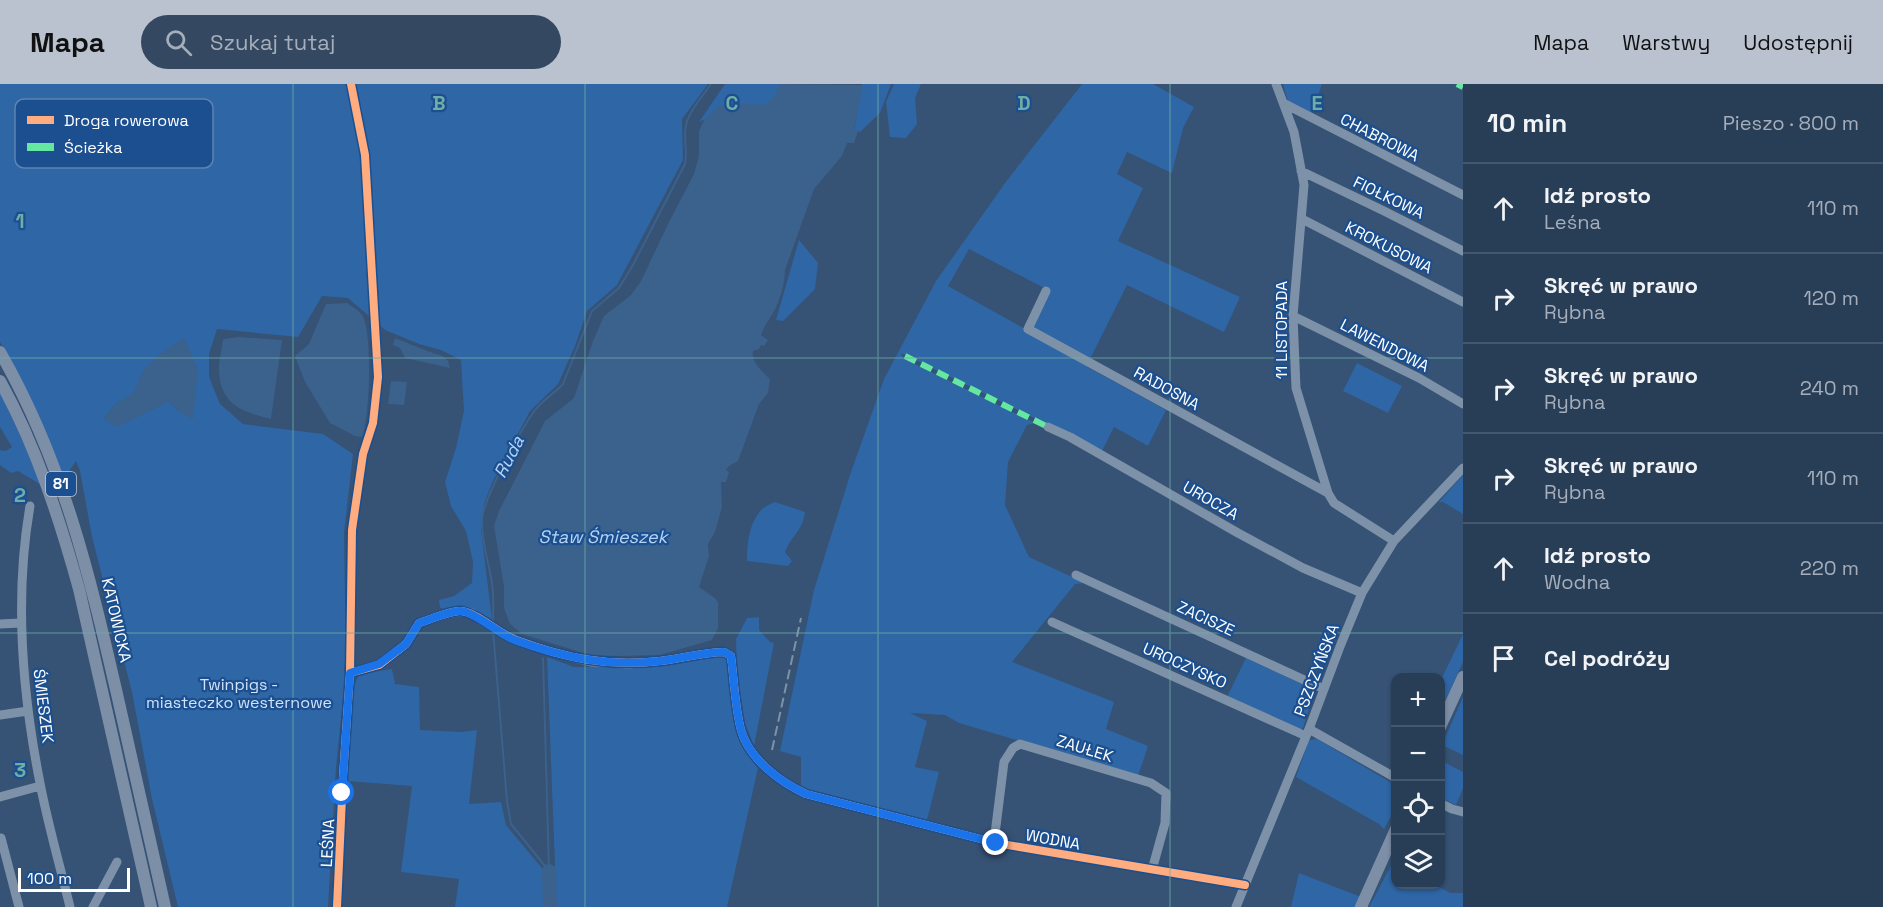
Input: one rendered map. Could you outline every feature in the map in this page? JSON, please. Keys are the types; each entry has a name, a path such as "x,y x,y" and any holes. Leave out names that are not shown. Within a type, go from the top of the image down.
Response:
{"main road":[{"name":"KATOWICKA","path":"0,352 43,439 77,530 101,623 165,907"},
{"name":"KATOWICKA","path":"0,381 39,465 68,548 84,608 151,907"},
{"path":"1445,716 1463,677"},
{"path":"1361,907 1392,835"}],"street":[{"name":"11 LISTOPADA","path":"1276,84 1294,132 1304,185 1293,316 1296,388 1328,493"},
{"name":"CHABROWA","path":"1285,104 1463,195"},
{"name":"FIOŁKOWA","path":"1301,171 1463,251"},
{"name":"KROKUSOWA","path":"1302,219 1463,302"},
{"name":"RADOSNA","path":"1046,291 1028,329 1328,493"},
{"name":"LAWENDOWA","path":"1293,316 1419,378 1463,404"},
{"name":"UROCZA","path":"1048,427 1070,437 1228,528 1303,568 1362,593"},
{"name":"PSZCZYŃSKA","path":"1236,907 1308,733 1362,593 1394,541 1463,468"},
{"path":"1328,493 1334,503 1394,541"},
{"name":"ŚMIESZEK","path":"30,506 26,526 20,623 28,711 40,786 70,907"},
{"name":"ZACISZE","path":"1076,575 1324,689"},
{"name":"WODNA","path":"350,673 379,664 406,644 419,623 459,611 472,613 513,639 592,662 629,664 716,652 728,654 731,656 741,731 749,748 762,763 790,787 806,794 994,842 1245,885"},
{"name":"UROCZYSKO","path":"1052,622 1308,733 1391,776"},
{"path":"0,624 20,623"},
{"name":"LEŚNA","path":"337,907 350,673"},
{"path":"0,715 28,711"},
{"name":"ZAUŁEK","path":"994,842 1004,762 1013,748 1020,744 1151,783 1166,794 1166,823 1152,870"},
{"path":"0,797 40,786"},
{"path":"1445,806 1463,812"},
{"path":"1,838 19,907"},
{"path":"93,907 117,862"}],"green space":[{"name":"Twinpigs - miasteczko westernowe","path":"0,84 708,84 682,119 683,160 617,285 587,311 558,384 530,411 492,483 484,504 481,530 492,619 440,608 439,600 454,596 472,583 473,562 466,531 451,506 445,482 456,448 464,411 461,360 441,350 385,330 348,298 322,296 298,337 217,329 209,354 209,377 220,404 243,424 323,434 353,454 344,533 346,666 344,666 345,680 336,767 328,907 178,907 152,799 132,692 92,537 80,471 76,461 63,480 26,390 0,342","holes":["198,369 179,412 169,401 149,411 103,419 116,404 134,393"]},
{"path":"725,84 783,84 768,110 728,109 699,122"},
{"path":"862,84 891,84 880,113 860,132 854,130"},
{"path":"894,84 921,84 915,98 917,124 906,138 890,137 886,102"},
{"path":"1082,84 1153,84 1194,107 1183,128 1172,173 1127,152 1117,174 1143,188 1118,241 1240,297 1224,332 1127,285 1090,359 1032,327 1050,291 969,249 948,286 1166,410 1148,446 1114,427 1102,451 901,353 903,358 1035,423 1027,425 1008,462 1005,505 1029,557 1085,583 1075,584 1012,662 1114,702 1106,729 1148,746 1138,776 959,723 945,715 910,713 927,721 915,767 939,772 927,820 801,788 801,757 780,751 814,590 851,472 884,379 936,281 1005,183"},
{"path":"1283,84 1322,84 1312,113 1288,102"},
{"path":"799,240 818,263 815,289 783,321 776,320"},
{"path":"1357,363 1402,386 1388,413 1343,391"},
{"path":"0,391 43,486 18,471 11,473 0,465 0,450 6,451 12,447 0,427"},
{"path":"1463,475 1463,514 1439,502"},
{"path":"775,502 805,512 802,523 785,552 792,561 788,566 747,561 748,541 754,521 762,509"},
{"path":"759,617 759,630 770,642 774,643 754,746 745,723 737,673 736,639 747,618"},
{"path":"1463,634 1463,662 1445,701 1444,673"},
{"path":"718,655 726,658 738,735 747,754 758,768 727,907 455,907 459,879 401,872 412,786 347,781 350,709 355,683 360,674 392,669 395,684 419,687 420,730 462,732 477,730 469,804 501,802 506,825 546,873 555,866 547,657 574,667 624,667"},
{"path":"1246,658 1315,690 1303,728 1299,731 1227,697"},
{"path":"1463,697 1463,755 1445,746 1445,738"},
{"path":"1317,739 1391,783 1391,816 1384,829 1296,777 1309,740"},
{"path":"1445,763 1463,772 1463,788 1456,805 1445,800"},
{"path":"1391,866 1391,889 1443,889 1450,893 1463,893 1463,907 1369,907"},
{"path":"1299,873 1361,897 1356,907 1291,907"}],"water":[{"name":"Staw Śmieszek","path":"779,84 863,85 854,129 858,131 854,143 847,143 842,156 814,189 785,270 780,298 761,335 768,340 764,346 761,345 759,349 753,351 755,363 770,379 768,393 759,404 738,461 726,470 729,472 726,482 721,482 722,507 715,532 708,544 709,556 699,587 718,602 718,628 712,640 660,655 590,655 522,634 510,624 504,608 504,587 494,526 499,511 545,421 574,398 604,316 631,295 641,281 694,174 699,156 699,131 704,120 719,106 729,103 765,105 776,94"},
{"path":"347,303 362,315 368,338 367,412 362,437 355,436 330,423 305,382 295,356 309,344 326,304"},
{"path":"239,337 282,340 271,419 243,410 229,400 224,393 219,368 223,339"},
{"path":"184,338 198,369 193,419 179,412 169,401 118,427 103,419 116,404 133,393 144,369 160,354"},
{"path":"395,338 443,356 450,368 405,358 400,348 393,345"},
{"path":"391,381 407,382 404,405 388,404"}],"waterway":[{"name":"Ruda","path":"493,625 493,588 482,528 484,510 489,496 504,463 530,418 539,406 563,384 592,311 619,288 633,265 685,164 685,130 688,120 711,84"},
{"name":"Ruda","path":"493,630 507,801 511,824 549,871"},
{"path":"543,658 549,871"},
{"path":"549,871 550,907"}],"railway":[{"path":"772,750 801,618"}],"marked path":[{"path":"1457,84 1463,87"},
{"path":"905,356 1048,427"}],"cycle path":[{"path":"337,907 350,673 352,530 363,454 373,423 378,377 365,155 351,84"},
{"path":"350,673 379,665 406,644 419,623 459,611 472,614 516,640 586,660 641,663 724,652 731,656 737,712 745,741 758,760 776,776 806,794 996,843 1245,885"}],"route":[{"path":"342,793 350,673 379,664 406,644 419,623 466,611 513,639 592,662 629,664 724,652 731,656 741,731 749,748 762,763 790,787 806,794 996,843"}]}
